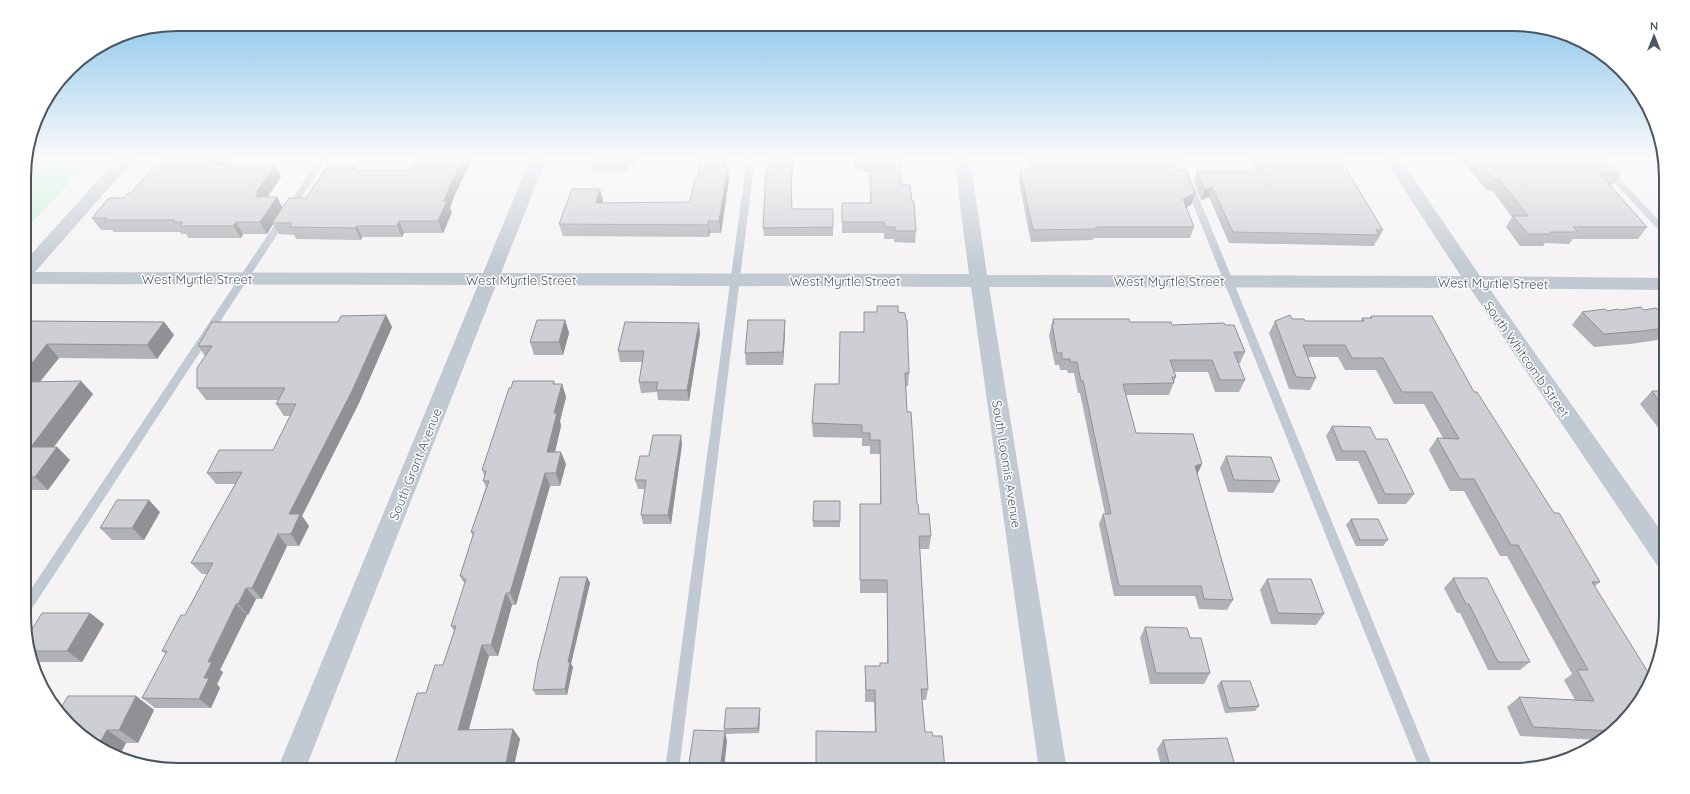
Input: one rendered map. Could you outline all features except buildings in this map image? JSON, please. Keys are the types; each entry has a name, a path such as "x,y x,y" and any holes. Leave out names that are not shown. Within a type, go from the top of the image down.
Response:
{"street":[{"path":"31,265 95,194"},
{"name":"South Grant Avenue","path":"294,763 524,194"},
{"name":"South Loomis Avenue","path":"967,194 1052,763"},
{"name":"South Whitcomb Street","path":"1416,194 1659,548"},
{"name":"West Myrtle Street","path":"31,278 734,281 979,280 1659,284"}],"lane":[{"path":"31,600 299,194"},
{"path":"673,763 746,194"},
{"path":"1193,194 1424,763"},
{"path":"1630,194 1659,226"}],"green space":[{"path":"31,194 59,194 33,221 31,221"}]}
